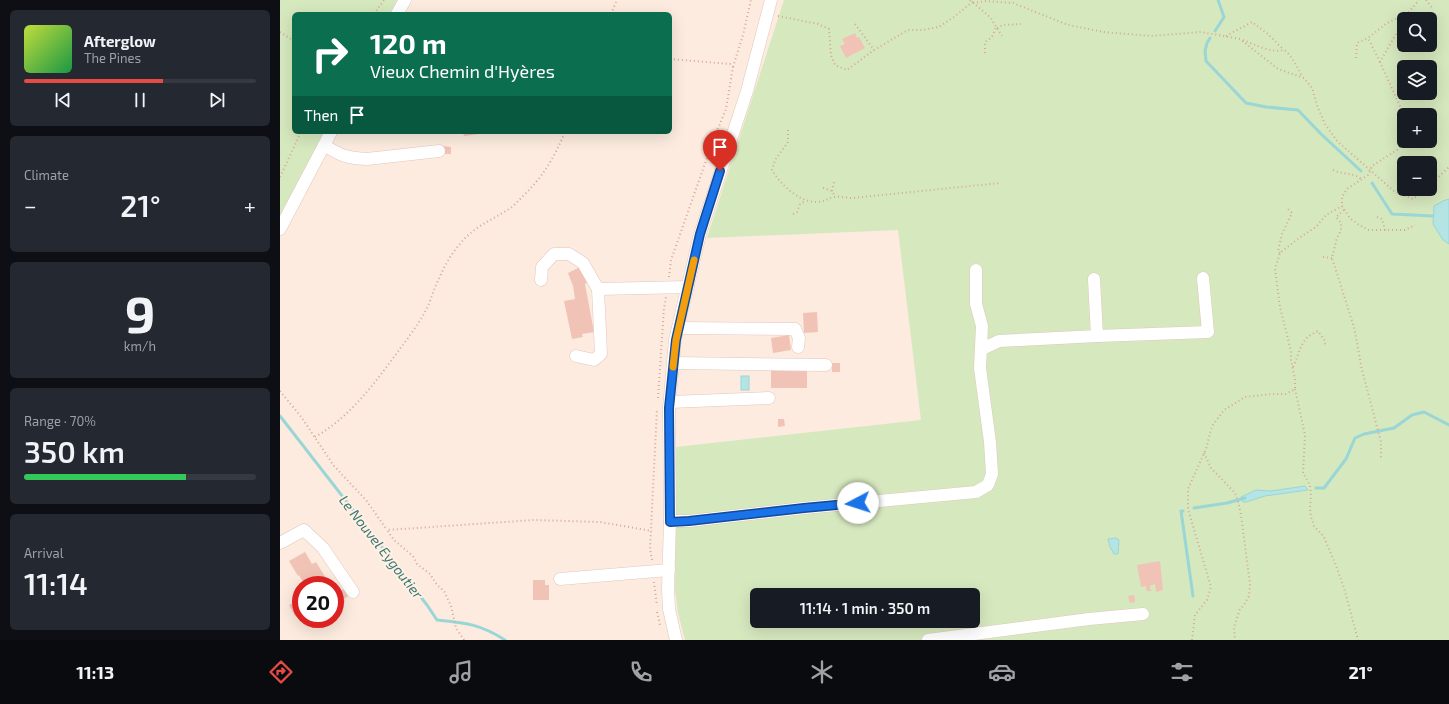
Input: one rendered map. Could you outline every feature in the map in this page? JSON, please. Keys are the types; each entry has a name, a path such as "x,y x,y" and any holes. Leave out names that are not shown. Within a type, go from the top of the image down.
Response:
{"street":[{"path":"398,12 405,0"},
{"path":"676,640 669,609 668,590 670,522 670,402 676,340 693,262 704,221 747,91 771,0"},
{"path":"280,229 330,134"},
{"path":"324,145 345,158 355,159 439,151"},
{"path":"541,280 542,267 554,254 569,254 582,263 598,289 601,354 594,360 576,356"},
{"path":"670,522 976,492 988,485 992,474 990,442 980,368 982,326 976,304 976,270"},
{"path":"982,349 999,341 1208,332 1203,278"},
{"path":"1094,279 1098,336"},
{"path":"598,289 668,289 688,287"},
{"path":"679,328 795,329 799,338 798,347"},
{"path":"674,363 826,365"},
{"path":"670,402 769,398"},
{"path":"280,543 304,530 323,548 353,592"},
{"path":"560,579 669,570"},
{"path":"928,640 1089,619 1143,614"}],"path":[{"path":"375,12 384,0"},
{"path":"612,12 617,0"},
{"path":"658,398 664,308 668,289 671,260 726,109 733,67 743,35 751,0"},
{"path":"970,0 1013,3 1068,25 1104,32 1151,36 1201,32 1240,39 1277,52 1284,50"},
{"path":"1409,12 1419,0"},
{"path":"1426,0 1432,8"},
{"path":"767,13 818,24 829,29 831,54 835,65 847,70 874,50 908,30 922,30 939,27 974,1"},
{"path":"974,1 990,17 1002,36"},
{"path":"1356,58 1357,43 1368,38 1388,23 1397,18"},
{"path":"1225,37 1252,22 1268,34 1288,53 1298,71 1312,88 1325,124 1336,141 1397,193"},
{"path":"855,24 874,50"},
{"path":"985,53 985,42 992,37 996,28 1003,25 1021,24"},
{"path":"280,32 292,40"},
{"path":"1380,62 1397,32"},
{"path":"1368,38 1401,108"},
{"path":"1240,39 1278,69 1304,78"},
{"path":"672,59 730,64 733,67"},
{"path":"788,130 788,142 775,160 772,170 777,178 787,188 806,201"},
{"path":"280,177 300,134"},
{"path":"315,437 328,430 357,404 373,385 404,343 427,308 448,260 460,243 472,231 511,208 535,185 547,170 557,152 564,134"},
{"path":"1399,148 1372,166 1368,174 1347,189 1342,197 1342,206 1359,225 1369,230 1405,230 1415,225"},
{"path":"1437,178 1449,167"},
{"path":"1333,170 1341,174 1357,176 1361,179"},
{"path":"834,182 832,191 835,197"},
{"path":"793,214 797,212 800,204 806,201 825,201 835,197 852,198 1000,183"},
{"path":"823,188 832,191"},
{"path":"1403,196 1413,199 1417,196"},
{"path":"1280,252 1298,238 1316,227 1326,215 1342,206"},
{"path":"1288,210 1292,213 1282,234 1278,251 1280,252 1275,269 1280,307 1291,351 1295,389 1305,435 1303,473 1310,485 1311,517 1314,526 1324,537 1335,563 1344,588 1358,640"},
{"path":"1344,210 1336,217 1341,222 1341,230 1337,238 1334,255 1332,258 1343,298 1354,327 1362,370 1377,426 1381,458"},
{"path":"1377,217 1382,219 1385,230"},
{"path":"1323,257 1332,258"},
{"path":"1292,368 1298,351 1304,341 1311,334 1318,330 1325,345"},
{"path":"1192,640 1194,615 1208,600 1211,587 1188,509 1188,489 1204,453 1212,426 1224,410 1244,397 1286,394 1295,389"},
{"path":"280,391 302,418 334,466 366,500 394,540 413,556 417,564 430,574 437,585 444,591 452,611 456,628 464,640"},
{"path":"657,406 650,548 658,617 661,628"},
{"path":"1204,453 1211,468 1235,493 1239,504 1250,584 1249,596 1244,605 1240,608 1234,627 1235,640"},
{"path":"387,530 534,520 600,522 652,531"}],"green space":[{"path":"280,0 397,0 391,12 292,12 292,134 324,134 280,217"},
{"path":"784,0 1449,0 1449,640 685,640 678,613 675,589 676,447 921,420 898,230 707,238"}],"water":[{"path":"1449,199 1449,244 1443,240 1433,224 1434,206"},
{"path":"741,376 749,376 749,390 741,390"},
{"path":"1305,486 1308,490 1265,496 1246,502 1243,502 1241,497 1256,490 1271,491"},
{"path":"1116,538 1119,540 1118,554 1114,554 1108,539"}],"building":[{"path":"855,33 865,48 846,58 840,46 845,44 842,39"},
{"path":"464,134 479,134 464,136"},
{"path":"442,146 451,147 451,154 442,154"},
{"path":"582,266 590,280 585,284 594,332 582,334 583,337 572,339 564,301 575,299 573,286 568,273"},
{"path":"817,312 818,332 804,333 803,313"},
{"path":"789,335 791,350 773,353 771,338"},
{"path":"832,363 840,363 840,372 832,372"},
{"path":"771,368 807,368 807,388 771,388"},
{"path":"778,419 784,419 785,426 778,427"},
{"path":"305,552 312,564 316,562 325,576 298,576 289,561"},
{"path":"1160,561 1163,590 1156,592 1155,584 1150,586 1152,591 1147,591 1146,586 1141,587 1137,565"},
{"path":"533,580 545,580 545,585 549,585 549,600 533,600"},
{"path":"346,587 351,594 344,599 344,588"},
{"path":"1134,595 1135,602 1130,603 1128,596"},
{"path":"292,604 292,610 289,605"}],"waterway":[{"path":"1215,31 1224,17 1218,0"},
{"path":"1210,38 1205,51 1206,61 1246,103 1266,107 1298,110 1321,134 1361,171"},
{"path":"1372,183 1392,214 1433,216"},
{"path":"1316,488 1324,488 1346,459 1355,438 1364,434 1394,428 1412,415 1424,412 1449,425"},
{"name":"Le Nouvel Eygoutier","path":"280,416 427,605 437,620 480,627 505,640"},
{"path":"1194,508 1227,503 1245,498"},
{"path":"1183,511 1181,511 1193,596"}],"slow traffic":[{"path":"673,367 676,340 694,260"}],"route":[{"path":"720,171 700,234 676,340 669,408 670,522 858,503"}]}
